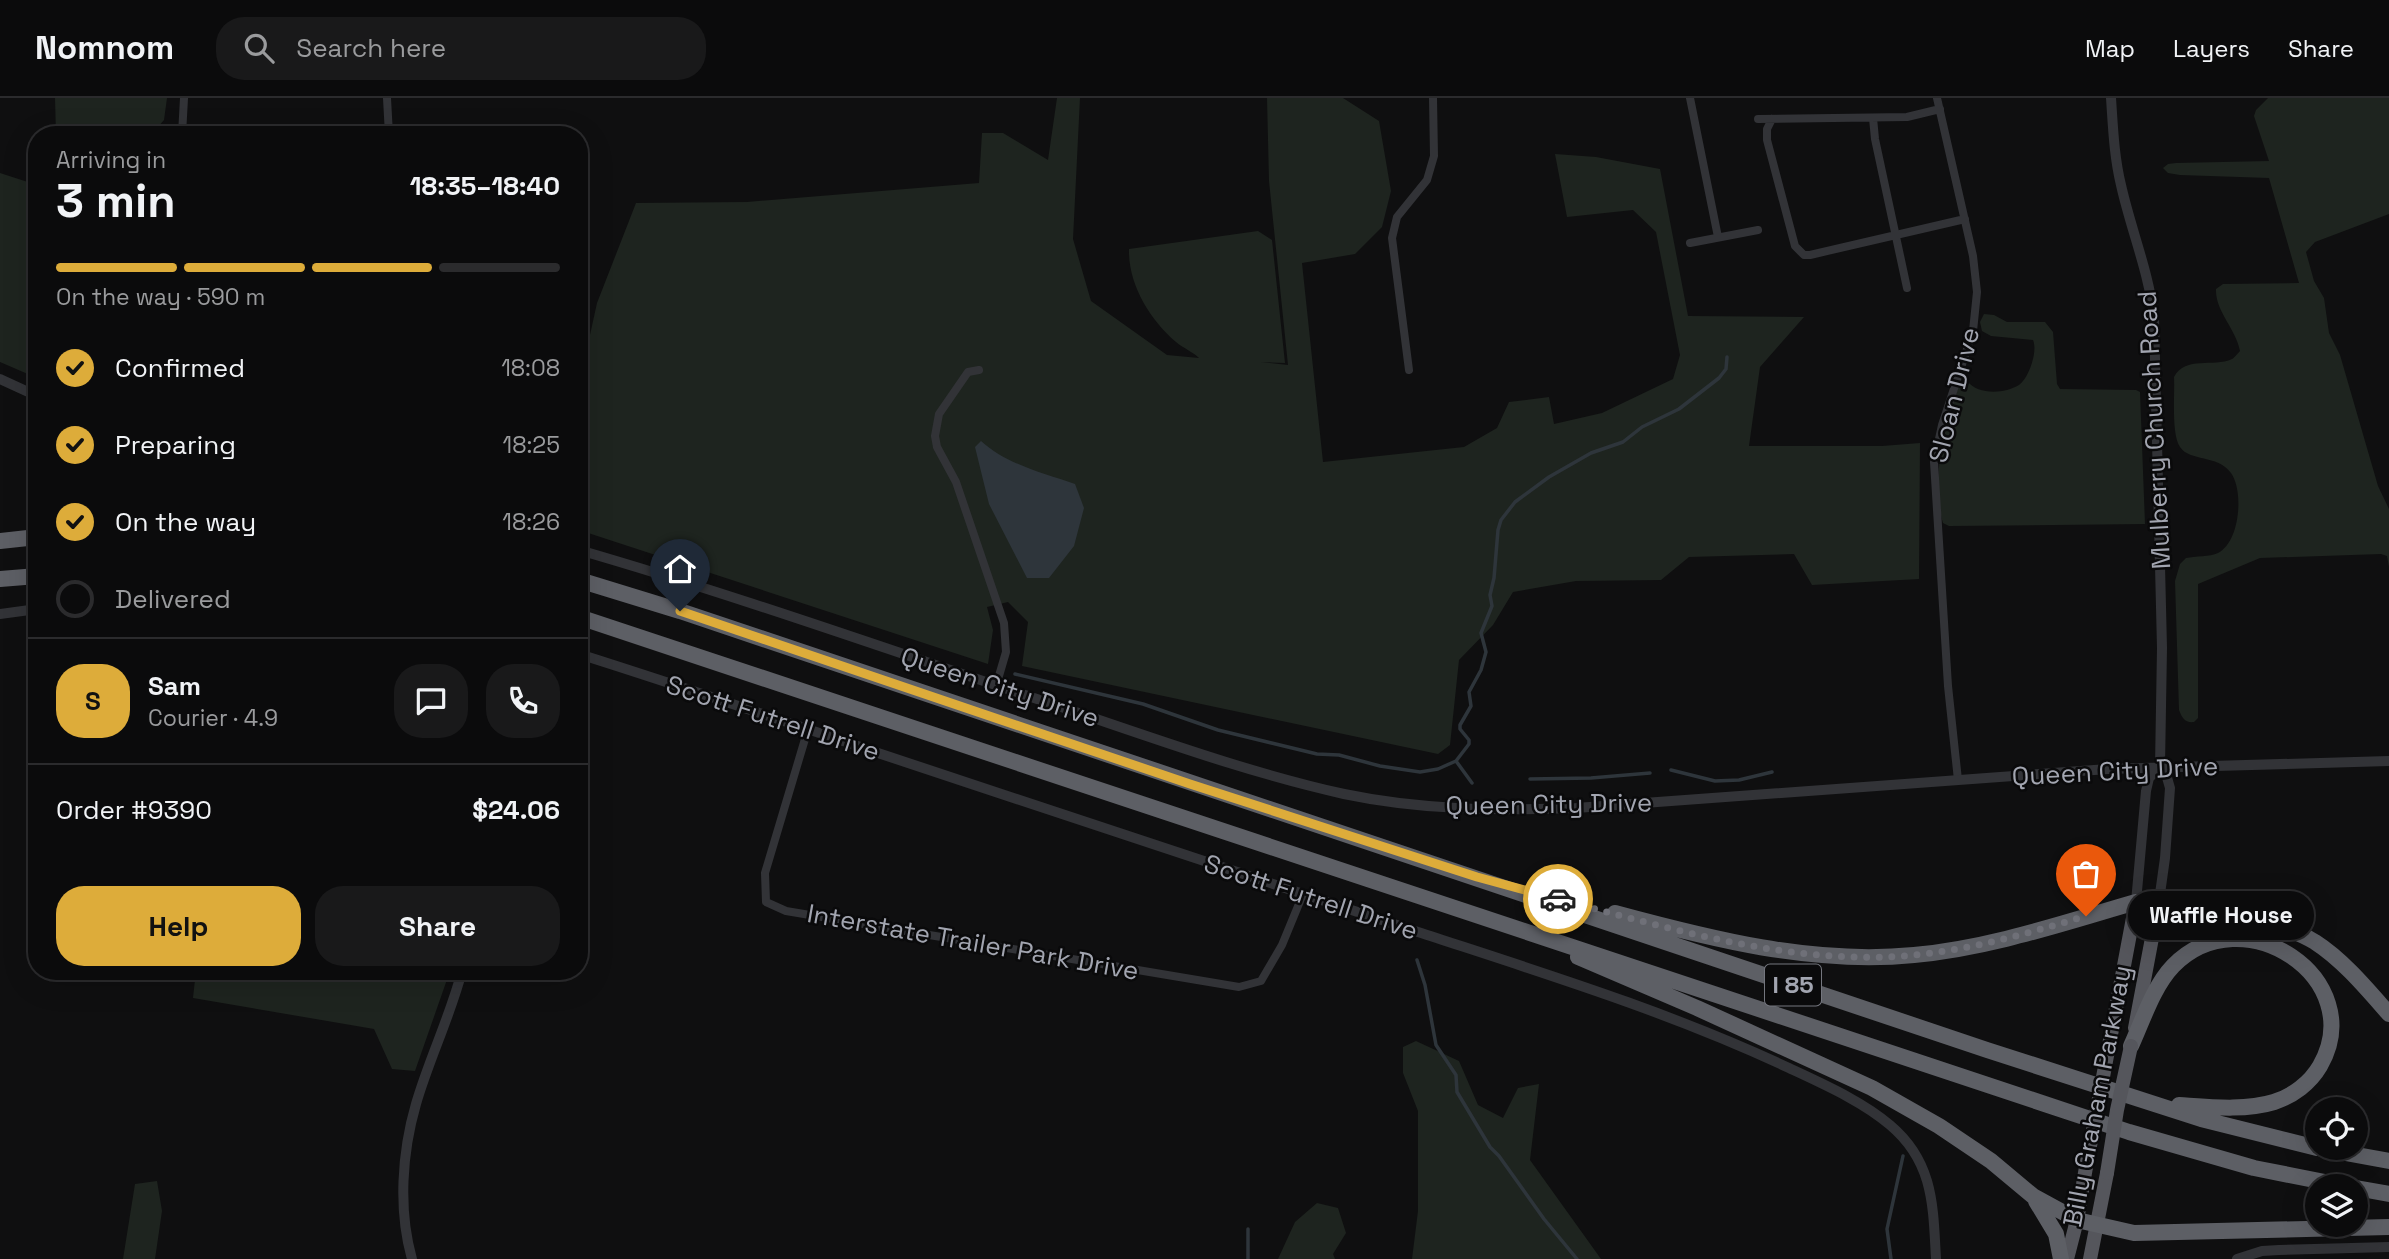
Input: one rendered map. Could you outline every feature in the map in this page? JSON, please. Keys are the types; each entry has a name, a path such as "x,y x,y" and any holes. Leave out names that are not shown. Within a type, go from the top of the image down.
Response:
{"highway":[{"path":"0,530 28,530"},
{"path":"0,541 28,538"},
{"path":"0,579 28,577"},
{"name":"I 85","path":"588,583 680,611 1164,775 1477,877 1863,1009 2223,1125 2305,1145"},
{"name":"I 85","path":"588,621 2180,1147 2305,1178"},
{"path":"1477,877 1699,936 1772,948 1856,956 1913,955 1983,944 2136,902 2159,901 2287,929 2306,938 2330,953 2389,1014"},
{"name":"Billy Graham Parkway","path":"2090,1259 2159,901"},
{"name":"Billy Graham Parkway","path":"2067,1259 2077,1220 2136,902"},
{"path":"1509,925 1872,1088 1939,1126 2033,1196 2077,1220 2134,1233 2389,1227"},
{"path":"2131,1046 2156,991 2172,967 2185,956 2215,941 2241,938 2258,940 2282,950 2297,959 2309,971 2323,995 2330,1016 2330,1042 2318,1070 2295,1092 2280,1100 2258,1105 2206,1107 2151,1102"},
{"name":"I 85","path":"2368,1157 2389,1161"},
{"path":"2368,1190 2389,1194"},
{"path":"2033,1196 2056,1234 2061,1259"}],"street":[{"path":"182,126 184,98"},
{"path":"387,98 389,126"},
{"path":"1409,370 1392,238 1397,217 1427,180 1434,156 1433,98"},
{"path":"1690,98 1718,237"},
{"name":"Sloan Drive","path":"1937,98 1973,256 1976,305 1973,331 1942,425 1934,462 1948,686 1958,780"},
{"name":"Mulberry Church Road","path":"2111,98 2119,175 2146,272 2154,317 2162,634 2160,766 2166,774 2170,788 2159,901"},
{"path":"1758,119 1912,117 1940,109"},
{"path":"1873,118 1875,139 1908,288"},
{"path":"1773,119 1767,129 1767,140 1800,253 1810,255 1965,219"},
{"path":"1689,243 1758,230"},
{"path":"979,370 968,372 944,405 936,425 935,436 937,447 956,482 1004,623 1006,652 996,686"},
{"path":"0,379 28,392"},
{"name":"Queen City Drive","path":"588,553 1279,778 1346,794 1435,806 1522,810 1576,808 2160,766 2389,761"},
{"path":"0,614 28,610"},
{"name":"Scott Futrell Drive","path":"588,657 1661,1014 1774,1061 1868,1110 1893,1127 1907,1141 1924,1170 1933,1206 1937,1259"},
{"name":"Interstate Trailer Park Drive","path":"808,729 765,873 766,902 786,911 1239,987 1261,981 1282,945 1303,894"},
{"name":"Mulberry Church Road","path":"2136,902 2146,791 2149,778 2160,766"},
{"path":"412,1259 404,1215 406,1151 416,1104 459,980"},
{"path":"2237,1259 2262,1251 2389,1247"}],"shaded area":[{"path":"55,98 167,98 164,120 159,126 56,126"},
{"path":"1057,98 1080,98 1073,239 1091,301 1167,355 1199,358 1166,333 1149,312 1132,275 1129,249 1258,231 1272,240 1285,363 1261,362 1288,365 1269,181 1267,98 1343,98 1379,121 1391,191 1382,227 1355,254 1302,263 1323,462 1464,447 1497,428 1509,402 1549,397 1554,424 1602,413 1673,379 1680,355 1656,232 1633,210 1567,217 1555,154 1596,157 1660,169 1688,316 1804,317 1760,367 1749,446 1882,446 1920,443 1919,579 1812,585 1794,554 1689,557 1661,580 1576,581 1513,592 1493,625 1459,660 1450,745 1438,754 1022,666 1028,622 1008,602 987,607 993,630 988,664 588,533 588,344 597,303 636,203 747,202 979,183 982,133 1003,133 1048,160"},
{"path":"2268,98 2389,98 2389,214 2315,242 2306,252 2314,281 2324,298 2329,333 2340,355 2378,486 2389,509 2389,567 2387,556 2381,554 2260,558 2198,584 2198,718 2194,722 2188,722 2179,710 2175,581 2180,564 2186,558 2215,554 2225,547 2238,516 2238,492 2231,473 2225,467 2190,455 2180,447 2174,424 2174,377 2185,366 2233,359 2240,351 2219,305 2216,289 2223,284 2299,283 2269,178 2180,175 2168,173 2163,168 2176,163 2269,161 2254,116 2256,110"},
{"path":"0,173 28,182 28,374 0,362"},
{"path":"1984,314 1994,315 2007,322 2045,322 2053,332 2057,384 2060,389 2140,392 2145,524 1949,526 1943,523 1939,467 1946,428 1958,388 1962,381 1967,381 1984,391 2013,388 2023,382 2033,357 2033,340 1991,336 1982,331 1980,322"},
{"path":"981,441 1013,462 1075,484 1084,508 1074,546 1049,578 1027,578 989,504 975,447"},
{"path":"195,980 447,980 415,1071 392,1069 374,1029 193,998"},
{"path":"1416,1041 1459,1061 1478,1105 1503,1118 1518,1088 1539,1084 1530,1160 1601,1259 1412,1259 1418,1211 1418,1111 1403,1073 1403,1047"},
{"path":"157,1181 162,1211 155,1259 123,1259 135,1184"},
{"path":"1317,1203 1338,1208 1346,1233 1333,1254 1335,1259 1278,1259 1295,1222"}],"waterway":[{"path":"1015,674 1143,704 1218,730 1317,754 1339,755 1380,766 1420,772 1438,769 1456,761 1469,744 1460,725 1471,706 1469,692 1481,670 1486,652 1481,633 1492,606 1490,595 1501,520 1515,502 1549,477 1591,453 1623,442 1642,427 1679,409 1719,378 1726,369 1727,357"},
{"path":"1456,761 1472,783"},
{"path":"1671,770 1715,781 1739,780 1772,772"},
{"path":"1530,779 1650,773"},
{"path":"1417,960 1425,985 1436,1045 1456,1075 1457,1092 1490,1147 1577,1259"},
{"path":"1891,1259 1887,1229 1903,1156"},
{"path":"1248,1229 1248,1259"}],"way so far":[{"path":"1558,899 1699,936 1818,954 1882,957 1947,951 1983,944 2086,916"}],"place":[{"name":"Waffle House","path":"2086,916"}],"route":[{"path":"680,611 1190,784 1477,877 1558,899"}]}
